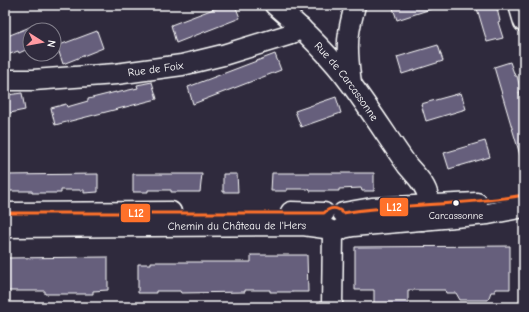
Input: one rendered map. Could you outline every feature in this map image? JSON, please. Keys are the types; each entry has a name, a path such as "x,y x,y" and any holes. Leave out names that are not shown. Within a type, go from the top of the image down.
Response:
{"street":[{"name":"Rue de Carcassonne","path":"275,5 317,43 351,83 407,165 411,184 420,210"},
{"path":"351,83 348,57 348,33 353,19 354,5"},
{"path":"519,5 524,22"},
{"name":"Rue de Foix","path":"5,80 33,80 116,74 182,65 223,55 288,35 301,28"},
{"path":"317,43 327,44 339,41 348,33"},
{"name":"Chemin du Château de l'Hers","path":"5,213 372,224 420,210 500,200 524,195"},
{"name":"Chemin du Château de l'Hers","path":"420,210 494,214 524,207"},
{"path":"332,307 334,223"},
{"name":"Chemin du Château de l'Hers","path":"5,227 303,225 334,223"}],"building":[{"path":"224,5 235,5 240,18 176,43 171,25"},
{"path":"392,5 436,5 437,7 397,20"},
{"path":"476,5 496,5 500,21 498,22 503,38 487,42"},
{"path":"22,30 22,52 19,53 18,51 5,56 5,37"},
{"path":"97,31 103,48 63,64 62,44"},
{"path":"438,45 443,61 402,74 397,57"},
{"path":"275,54 281,70 193,104 188,87"},
{"path":"510,62 515,76 517,76 521,92 519,92 524,108 524,154 520,155 494,67"},
{"path":"152,82 157,99 55,125 51,108 66,104 67,107 88,101 88,99 138,88 137,85"},
{"path":"22,93 25,110 5,114 5,97 7,97 7,95"},
{"path":"461,93 466,109 426,121 421,104"},
{"path":"336,97 341,113 301,127 295,111"},
{"path":"485,141 490,157 449,169 444,153"},
{"path":"272,173 374,173 374,191 362,191 361,188 339,189 339,191 287,189 287,191 271,191"},
{"path":"98,174 98,192 84,193 84,190 61,190 61,193 5,191 5,175"},
{"path":"133,174 202,174 200,192 148,190 148,192 133,192"},
{"path":"223,174 237,174 238,192 223,192"},
{"path":"510,246 510,289 495,289 495,292 491,292 488,300 460,300 456,293 446,293 445,290 408,290 408,307 374,307 374,290 355,290 355,247"},
{"path":"251,255 307,255 308,292 270,292 270,290 245,290 245,292 181,293 180,291 156,291 156,293 138,293 138,264 151,264 151,262 251,262"},
{"path":"108,257 108,290 93,291 93,294 45,294 45,291 5,291 5,258"}],"transit line":[{"name":"L12","path":"5,213 324,213 334,208 343,213 501,199 524,195"}],"place":[{"name":"Carcassonne","path":"456,203"}]}
